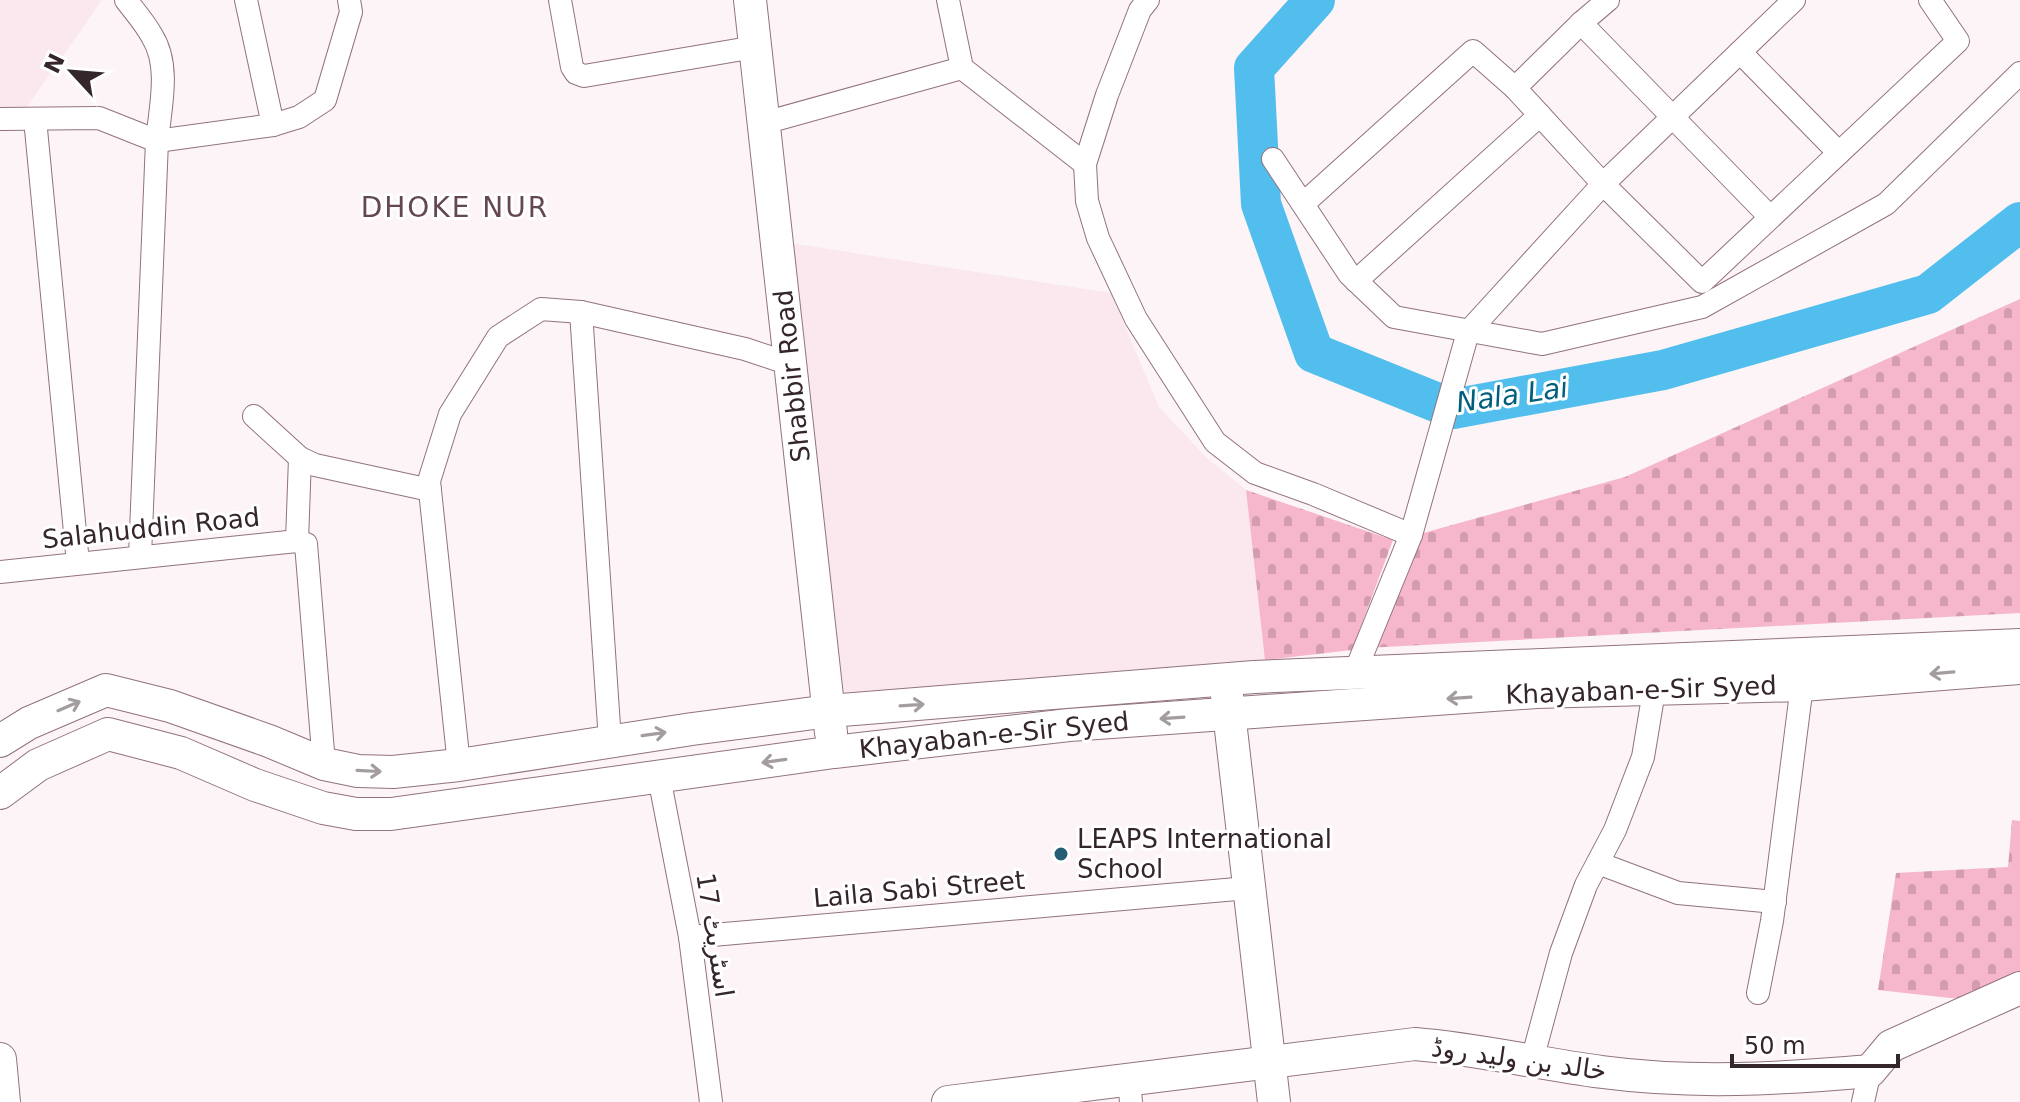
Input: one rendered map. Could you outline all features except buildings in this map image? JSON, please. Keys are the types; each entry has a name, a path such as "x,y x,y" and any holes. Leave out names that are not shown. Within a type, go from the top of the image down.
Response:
{"main road":[{"name":"Shabbir Road","path":"750,0 834,752"},
{"name":"Khayaban-e-Sir Syed","path":"0,741 29,723 106,690 170,706 324,764 358,771 393,772 829,711 1226,680 2020,645"},
{"name":"Khayaban-e-Sir Syed","path":"0,793 38,765 108,734 181,753 255,785 323,808 356,814 391,814 834,752 1069,725 1536,692 1802,685 2020,668"},
{"path":"1226,680 1274,1102"},
{"path":"1870,1071 1891,1046 2020,988"},
{"name":"خالد بن ولید روڈ","path":"948,1102 1130,1091 1270,1064 1415,1044 1455,1047 1602,1072 1679,1079 1759,1080 1870,1071"},
{"path":"0,1059 4,1102"}],"street":[{"path":"126,0 154,38 161,60 163,83 157,141 140,556"},
{"path":"246,0 273,125"},
{"path":"0,119 99,118 157,141 273,125 299,117 325,100 351,12 349,0"},
{"path":"560,0 572,67 584,76 755,47"},
{"path":"948,0 962,68 1085,164"},
{"path":"1148,0 1140,10 1112,81 1085,164 1087,201 1098,238 1136,319 1215,442 1255,473 1412,529"},
{"path":"1515,88 1608,0"},
{"path":"1355,672 1412,529 1466,342 1603,184 1794,0"},
{"path":"1303,204 1473,51 1515,88 1603,184 1702,282 1958,41 1936,2"},
{"path":"1581,23 1770,217"},
{"path":"1740,52 1839,153"},
{"path":"764,123 962,68"},
{"path":"1273,159 1356,281 1394,317 1466,342 1542,344 1702,307 1886,204 2020,73"},
{"path":"1356,281 1540,115"},
{"path":"35,119 78,563"},
{"path":"459,765 429,481 450,414 498,337 541,309 581,312 745,349 790,364"},
{"path":"581,312 610,741"},
{"path":"254,416 300,458 332,469 430,490"},
{"path":"300,458 302,542 324,764"},
{"name":"Salahuddin Road","path":"0,572 302,542"},
{"path":"1758,993 1775,902 1802,685"},
{"path":"1532,1060 1561,953 1586,885 1615,830 1643,757 1654,691"},
{"name":"اسٹریٹ 17","path":"659,777 690,937 711,1102"},
{"path":"1598,863 1678,893 1775,902"},
{"name":"Laila Sabi Street","path":"690,937 1248,888"},
{"path":"1863,1102 1870,1071"}],"shaded area":[{"path":"0,0 102,0 19,118 0,119"},
{"path":"777,241 1111,293 1159,407 1206,457 1246,490 1268,676 829,711"}],"green space":[{"path":"2020,299 2020,613 1366,648 1416,535 1625,477"},
{"path":"1246,490 1393,540 1352,650 1265,660"},
{"path":"2012,820 2020,821 2020,971 1959,999 1878,990 1896,873 2008,867"}],"waterway":[{"name":"Nala Lai","path":"1315,0 1254,68 1261,204 1314,353 1453,409 1663,370 1928,294 2020,222"}],"place":[{"name":"LEAPS International School","path":"1061,854"}],"district":[{"name":"DHOKE NUR","path":"455,207"}]}
